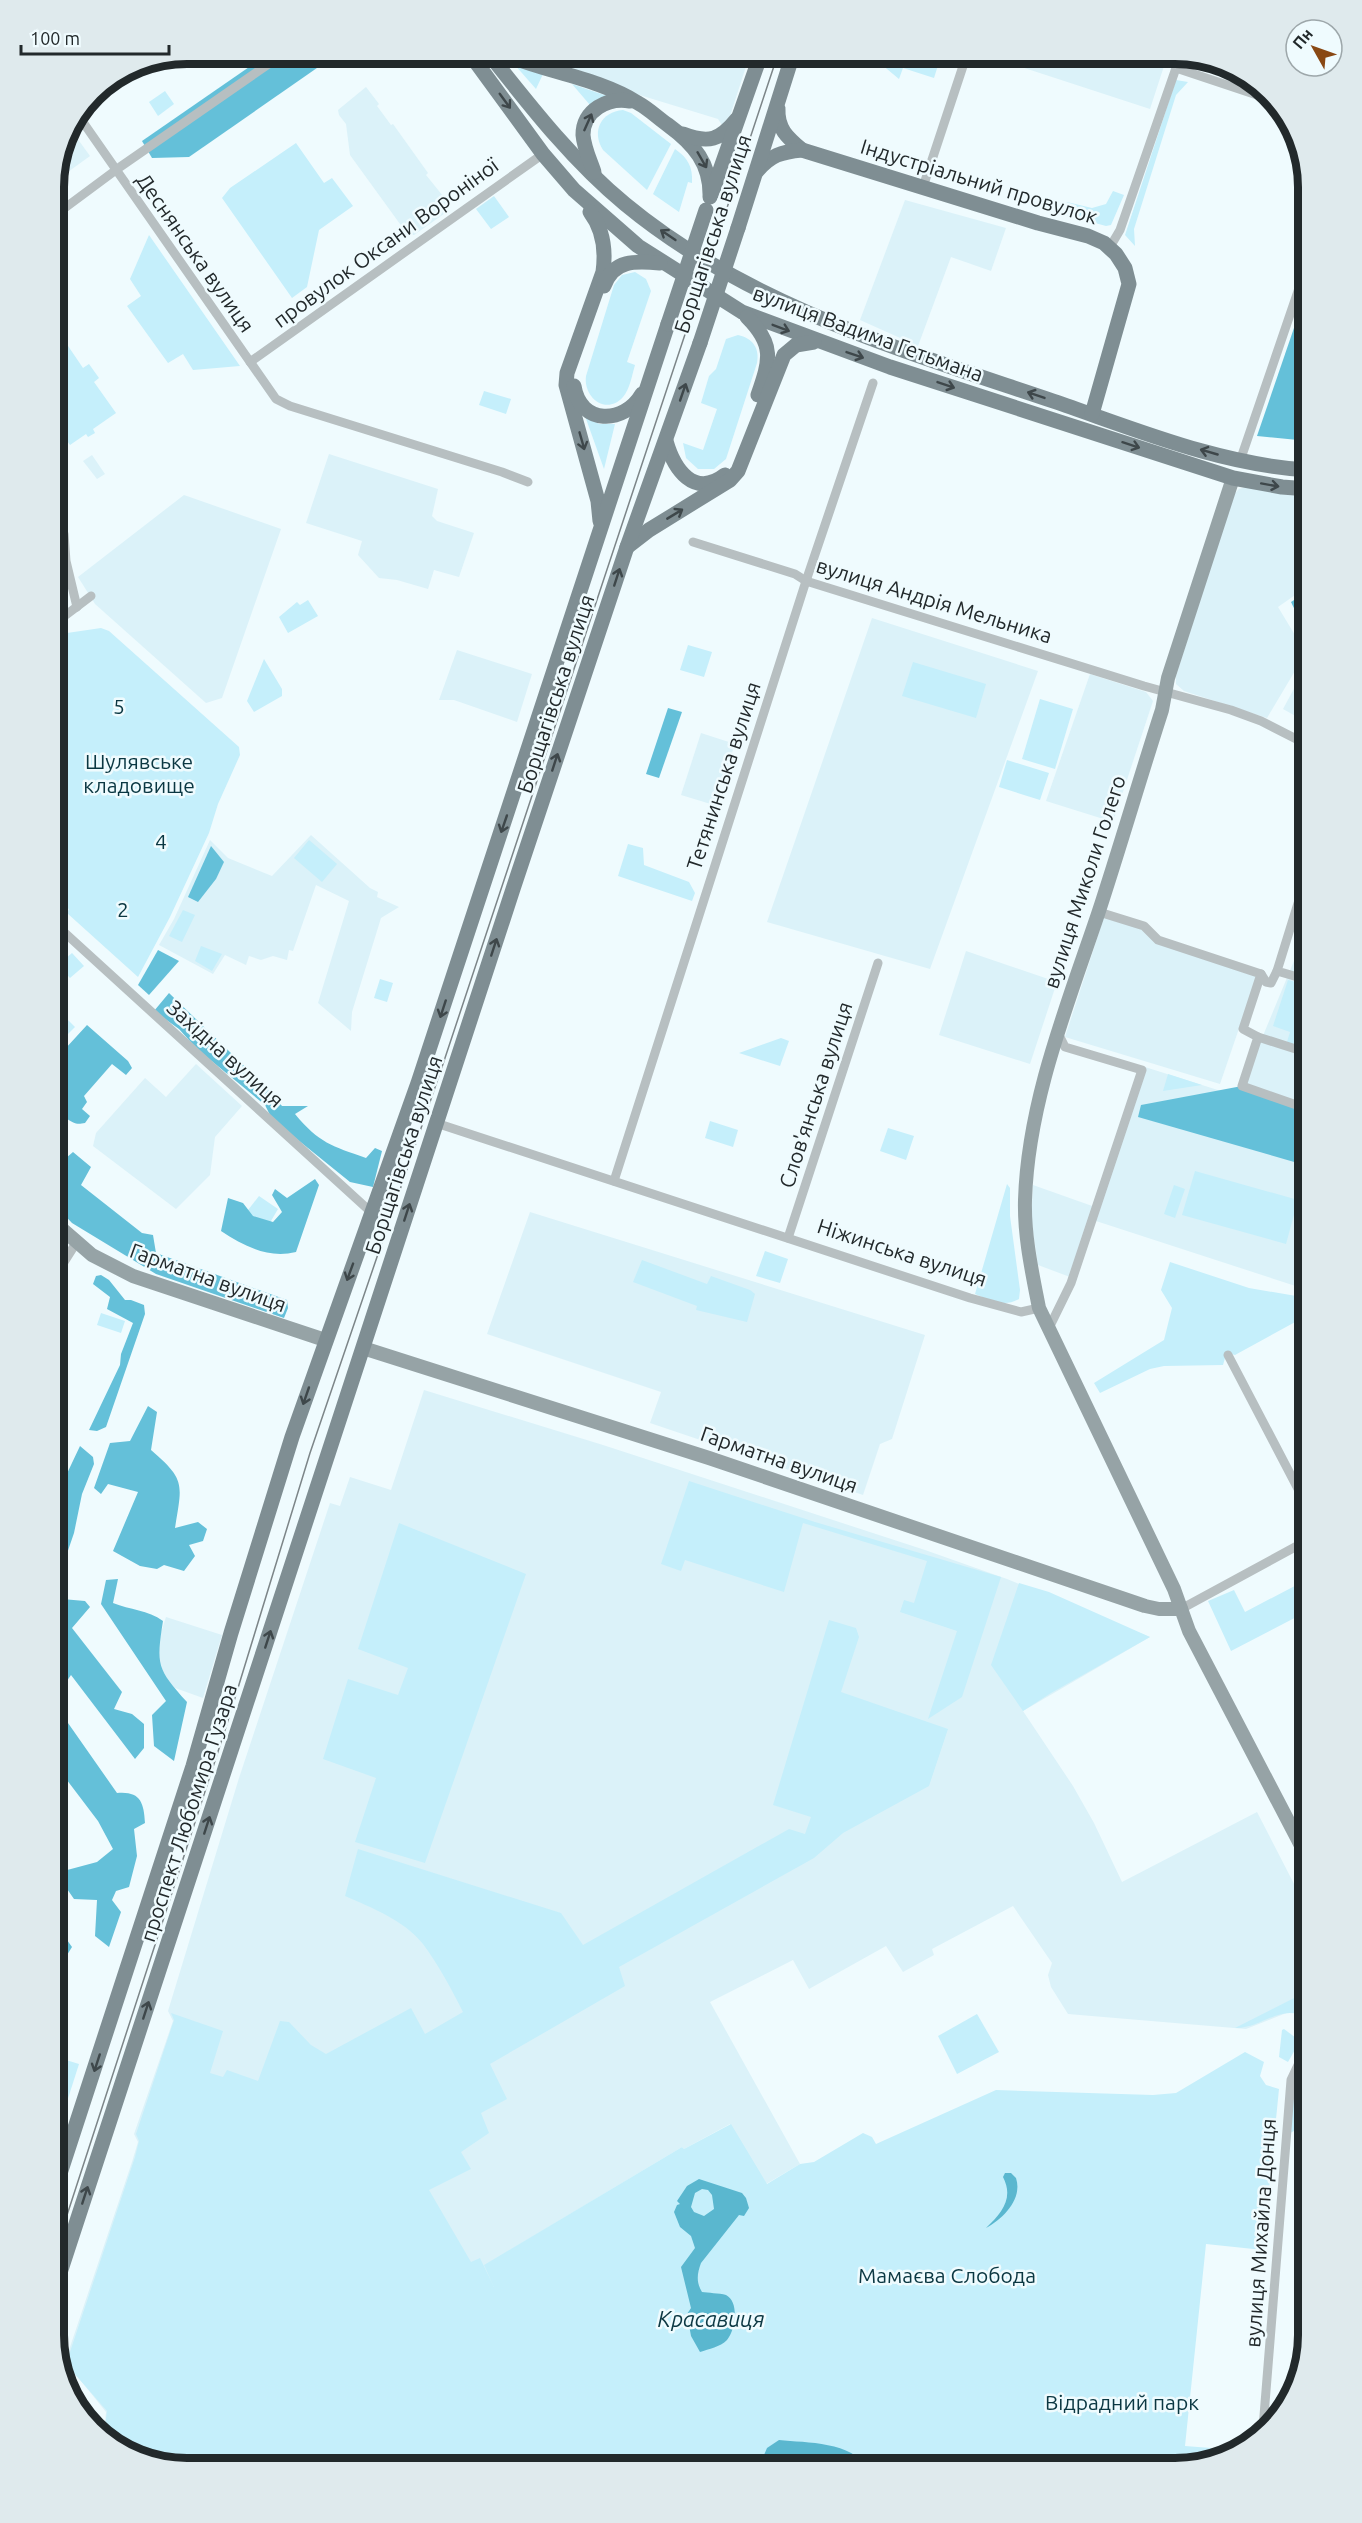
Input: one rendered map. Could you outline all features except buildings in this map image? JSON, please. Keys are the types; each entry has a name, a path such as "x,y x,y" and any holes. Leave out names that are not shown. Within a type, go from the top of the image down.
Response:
{"main road":[{"name":"вулиця Вадима Гетьмана","path":"478,64 543,154 574,190 606,219 662,263 742,312 820,343 1233,478 1298,488"},
{"name":"вулиця Вадима Гетьмана","path":"497,64 539,117 626,205 662,231 761,292 831,322 1092,414 1240,461 1298,469"},
{"path":"535,64 615,91 638,103 677,131 702,158 711,182 708,204"},
{"name":"Борщагівська вулиця","path":"325,1340 418,1083 708,204 743,112 758,65"},
{"name":"Борщагівська вулиця","path":"363,1348 627,547 666,441 758,171 789,65"},
{"name":"Індустріальний провулок","path":"778,98 777,119 784,134 802,150 1088,236 1110,247 1125,268 1129,284 1092,414"},
{"path":"596,177 583,137 588,117 602,105 614,100 638,103"},
{"path":"677,131 694,138 710,140 726,132 743,112"},
{"name":"Індустріальний провулок","path":"758,171 766,160 778,153 802,150"},
{"path":"574,190 599,226 605,257 603,272 567,373 566,385 598,501 601,529"},
{"path":"650,379 637,402 619,416 596,415 586,410 574,390 574,379 606,279 618,266 630,261 662,263"},
{"path":"666,441 673,464 690,480 701,483 713,482 723,477 731,469 769,364 769,356 762,335 742,312"},
{"path":"627,547 649,530 730,480 743,461 784,355 789,349 804,342 820,343"},
{"name":"вулиця Миколи Голего","path":"1040,1308 1029,1258 1025,1201 1036,1116 1058,1033 1099,912 1162,710 1165,692 1233,478"},
{"name":"Гарматна вулиця","path":"65,1232 92,1255 133,1276 325,1340"},
{"path":"1040,1308 1174,1589 1189,1631 1298,1840"},
{"name":"проспект Любомира Гузара","path":"64,2138 194,1766 259,1539 325,1340"},
{"name":"Гарматна вулиця","path":"363,1348 709,1458 1145,1606 1159,1609 1181,1609"},
{"name":"проспект Любомира Гузара","path":"64,2260 363,1348"}],"street":[{"path":"65,208 269,64"},
{"path":"923,188 963,65"},
{"path":"1110,247 1120,230 1176,68 1253,94"},
{"name":"Деснянська вулиця","path":"83,123 276,399 290,406 528,482"},
{"name":"провулок Оксани Вороніної","path":"250,362 543,154"},
{"path":"1240,461 1298,291"},
{"name":"Тетянинська вулиця","path":"614,1181 806,581 873,383"},
{"name":"вулиця Андрія Мельника","path":"693,542 795,574 806,581 1261,721 1298,740"},
{"path":"65,545 66,561 77,607"},
{"path":"65,616 90,596"},
{"path":"1099,912 1144,927 1158,940 1261,974 1266,982 1271,983 1277,971 1298,903"},
{"name":"Західна вулиця","path":"65,932 372,1213"},
{"name":"Слов'янська вулиця","path":"788,1238 878,963"},
{"path":"1277,971 1298,977"},
{"path":"1261,974 1243,1029 1258,1037 1298,1050"},
{"path":"1049,1328 1071,1283 1142,1070 1065,1047 1058,1033"},
{"path":"1258,1037 1242,1086 1298,1105"},
{"name":"Ніжинська вулиця","path":"436,1123 970,1298 1021,1312 1040,1308"},
{"path":"64,1261 76,1243"},
{"path":"1228,1355 1298,1489"},
{"path":"1181,1609 1298,1545"},
{"name":"вулиця Михайла Донця","path":"1264,2419 1283,2155 1291,2080 1298,2065"}],"shaded area":[{"path":"253,64 322,64 189,157 152,158 142,141"},
{"path":"547,64 747,65 730,116 722,125 718,119"},
{"path":"1015,65 1164,65 1150,109"},
{"path":"1184,65 1214,71 1233,79"},
{"path":"366,87 379,104 377,106 391,125 393,124 428,173 426,175 451,206 448,211 414,235 408,235 350,155 346,124 338,110"},
{"path":"76,136 90,156 66,173"},
{"path":"905,200 1006,228 991,271 951,257 918,346 860,320"},
{"path":"1298,316 1298,440 1257,436"},
{"path":"329,454 438,489 432,516 437,521 474,533 459,577 434,570 428,589 397,580 379,578 358,555 362,541 306,523"},
{"path":"92,455 105,474 97,479 83,461"},
{"path":"1246,487 1298,495 1298,593 1278,607 1298,640 1298,666 1267,718 1184,691 1176,684 1176,676 1234,494"},
{"path":"184,495 281,529 222,698 206,703 95,604 78,577"},
{"path":"1298,597 1298,616 1291,602"},
{"path":"872,618 1038,671 930,969 767,922"},
{"path":"457,650 532,674 517,722 454,700 439,700"},
{"path":"1090,674 1146,692 1153,701 1113,822 1046,801"},
{"path":"1298,681 1298,717 1283,709"},
{"path":"668,708 682,712 659,778 646,774"},
{"path":"701,733 735,744 714,805 681,795"},
{"path":"311,835 370,888 378,892 377,897 399,907 381,918 352,1012 351,1031 318,1003 349,901 316,885 293,951 289,950 287,960 273,956 261,960 249,956 246,965 225,955 213,974 159,945 174,919 210,840 228,858 272,876"},
{"path":"211,846 224,862 216,879 198,902 188,897"},
{"path":"1106,911 1160,938 1259,970 1220,1084 1065,1037"},
{"path":"158,950 179,961 149,995 138,985"},
{"path":"966,951 1057,982 1030,1064 939,1035"},
{"path":"1298,951 1298,1287 1096,1221 1145,1067 1240,1097"},
{"path":"169,993 265,1086 282,1106 308,1106 295,1114 319,1138 366,1158 375,1148 382,1151 373,1187 350,1182 272,1119 265,1105 197,1049 179,1029 154,1011"},
{"path":"87,1025 128,1061 132,1068 126,1075 112,1064 84,1096 87,1102 82,1109 90,1116 85,1123 73,1123 65,1117 65,1049"},
{"path":"196,1064 242,1106 215,1137 210,1175 176,1209 93,1146 96,1133 145,1078 166,1097"},
{"path":"1242,1086 1298,1105 1298,1163 1138,1117 1141,1105"},
{"path":"73,1152 91,1167 81,1185 142,1233 153,1235 156,1253 287,1300 288,1308 284,1318 156,1274 72,1223 65,1215 65,1159"},
{"path":"315,1179 319,1185 296,1252 276,1254 257,1250 221,1231 228,1198 243,1203 253,1216 273,1222 282,1212 272,1195 275,1189 287,1198"},
{"path":"1033,1185 1095,1207 1070,1277 1038,1265 1031,1219"},
{"path":"530,1212 925,1335 892,1439 880,1444 863,1495 650,1423 661,1392 487,1334"},
{"path":"101,1275 109,1280 125,1300 144,1305 145,1314 106,1427 97,1431 89,1430 120,1365 121,1354 133,1323 107,1309 110,1297 93,1284 96,1276"},
{"path":"424,1390 603,1445 925,1550 1007,1579 1150,1637 1023,1711 1073,1786 1094,1823 1122,1882 1257,1812 1298,1892 1298,2012 1289,2012 1246,2029 1068,2014 1051,1987 1048,1975 1052,1963 1013,1906 932,1949 934,1955 903,1972 886,1946 809,1989 793,1960 710,2002 800,2164 766,2184 730,2124 684,2149 682,2147 485,2265 577,2458 180,2458 148,2452 126,2442 105,2426 106,2412 70,2369 67,2357 138,2142 134,2134 173,2021 168,2011 239,1778 330,1503 340,1506 350,1477 391,1490"},
{"path":"148,1406 157,1412 151,1450 176,1476 179,1484 175,1528 198,1522 207,1529 203,1541 189,1545 195,1556 184,1571 164,1565 157,1569 140,1566 113,1551 138,1492 108,1484 101,1494 94,1488 110,1443 130,1441"},
{"path":"80,1446 93,1457 94,1464 82,1494 74,1533 64,1561 64,1479"},
{"path":"118,1579 113,1603 163,1621 161,1666 170,1682 187,1702 174,1761 154,1746 152,1715 166,1701 101,1604 106,1580"},
{"path":"64,1599 85,1601 90,1607 72,1628 122,1692 114,1709 132,1714 144,1724 144,1748 135,1759 71,1675 64,1685"},
{"path":"166,1617 222,1635 203,1698 164,1684 149,1670"},
{"path":"64,1718 117,1793 136,1796 143,1809 145,1823 134,1829 137,1856 129,1887 116,1891 112,1900 121,1912 109,1947 95,1936 97,1900 74,1899 64,1885 64,1871 97,1862 113,1849 98,1821 64,1777"},
{"path":"64,1830 68,1836 64,1855"},
{"path":"64,1936 72,1947 64,1960"}],"green space":[{"path":"514,64 543,74 536,89"},
{"path":"882,65 938,65 934,78 903,68 899,79"},
{"path":"1176,80 1188,82 1176,95 1134,229 1135,246 1125,235"},
{"path":"572,84 607,96 590,105"},
{"path":"165,91 174,104 158,116 149,102"},
{"path":"623,110 631,113 671,144 647,190 603,150 600,143 598,130 600,124 609,114"},
{"path":"296,143 324,183 332,178 353,206 319,230 307,287 292,298 222,198 230,188"},
{"path":"675,149 689,163 692,177 692,183 688,182 679,212 653,194"},
{"path":"1113,191 1124,195 1111,225 1106,226 1062,214 1067,202 1092,208 1106,204"},
{"path":"494,196 509,217 491,229 476,209"},
{"path":"149,235 240,366 193,370 183,354 168,363 127,306 141,296 130,279"},
{"path":"635,272 646,279 651,291 627,362 635,365 623,397 610,405 603,404 597,402 588,391 586,376 614,285 622,275"},
{"path":"738,335 748,339 754,345 757,363 726,459 714,469 698,469 686,458 683,443 703,450 717,409 701,403 709,376 716,369 726,339"},
{"path":"65,341 83,368 89,364 99,378 94,382 116,413 93,429 95,433 88,437 86,434 70,445 65,438"},
{"path":"484,391 511,399 506,414 479,405"},
{"path":"585,416 599,424 615,424 604,469"},
{"path":"308,600 318,616 288,633 279,617 297,602 300,605"},
{"name":"Шулявське кладовище","path":"101,628 109,631 239,747 240,755 218,804 209,833 170,917 138,977 67,913 69,909 65,906 65,634"},
{"path":"688,645 712,652 704,677 680,670"},
{"path":"264,659 282,689 282,696 254,712 247,701"},
{"path":"913,662 986,684 976,718 902,696"},
{"path":"1040,699 1073,709 1055,769 1022,759"},
{"path":"1007,760 1049,773 1040,800 999,787"},
{"path":"309,840 337,864 322,882 294,858"},
{"path":"628,844 643,848 644,865 689,882 695,893 692,901 618,876"},
{"path":"183,910 195,915 182,942 169,936"},
{"path":"201,946 222,954 212,971 195,961"},
{"path":"72,953 84,966 70,978 65,972 65,959"},
{"path":"380,979 393,983 387,1002 374,998"},
{"path":"1288,980 1298,982 1298,1046 1287,1042 1290,1032 1273,1026"},
{"path":"65,1017 75,1027 65,1037"},
{"path":"781,1038 789,1041 780,1066 739,1053"},
{"path":"1168,1074 1202,1085 1163,1091"},
{"path":"710,1121 738,1130 733,1147 705,1138"},
{"path":"888,1128 914,1136 906,1160 880,1151"},
{"path":"1195,1171 1298,1200 1286,1244 1182,1215"},
{"path":"1007,1184 1010,1188 1010,1216 1020,1290 1019,1299 1002,1303 975,1294"},
{"path":"1174,1185 1185,1189 1175,1218 1164,1214"},
{"path":"259,1196 278,1209 261,1238 234,1228"},
{"path":"765,1251 788,1259 780,1283 756,1276"},
{"path":"642,1260 707,1284 711,1276 750,1290 755,1294 747,1322 696,1310 697,1306 633,1282"},
{"path":"1170,1262 1249,1288 1298,1296 1298,1320 1235,1355 1231,1354 1225,1358 1223,1365 1164,1366 1150,1369 1100,1393 1094,1383 1164,1340 1172,1308 1161,1290"},
{"path":"101,1313 125,1321 121,1333 97,1325"},
{"path":"689,1481 815,1522 1001,1577 962,1697 928,1719 957,1631 900,1612 904,1600 914,1603 927,1561 803,1523 784,1592 685,1560 681,1571 661,1564"},
{"path":"399,1523 526,1574 425,1863 355,1842 376,1778 323,1759 348,1679 398,1695 408,1668 358,1649"},
{"path":"1019,1583 1049,1592 1150,1637 1023,1711 991,1665"},
{"path":"1298,1584 1298,1616 1231,1651 1208,1601 1234,1590 1245,1612"},
{"path":"829,1620 856,1628 859,1637 841,1692 948,1729 929,1786 843,1833 814,1858 619,1967 625,1986 490,2064 507,2099 481,2113 489,2133 461,2152 471,2169 429,2190 471,2262 480,2258 494,2287 484,2265 682,2147 684,2149 731,2124 767,2184 800,2164 814,2162 863,2133 872,2137 876,2144 996,2090 1153,2095 1176,2093 1245,2052 1264,2062 1260,2076 1266,2085 1279,2089 1263,2250 1206,2244 1185,2446 1221,2449 1182,2458 180,2458 148,2452 133,2446 105,2426 107,2411 69,2368 67,2360 135,2157 139,2141 136,2134 174,2020 171,2013 223,2031 210,2073 223,2077 227,2070 258,2081 280,2021 289,2022 311,2045 326,2054 411,2008 425,2034 463,2012 434,1960 423,1944 407,1928 345,1896 358,1849 561,1913 583,1945 789,1829 805,1834 811,1817 773,1805"},
{"path":"1298,1996 1298,2014 1281,2014 1245,2027 1235,2028"},
{"path":"977,2014 999,2052 957,2074 938,2036"},
{"path":"1284,2029 1298,2040 1298,2044 1288,2062 1279,2057"},
{"path":"66,2060 79,2064 64,2111"},
{"path":"1298,2070 1298,2129 1288,2134 1293,2080"}],"water":[{"path":"1005,2173 1011,2173 1016,2178 1017,2193 1005,2214 986,2228 1005,2205 1007,2192 1003,2177"},
{"name":"Красавиця","path":"699,2179 742,2193 749,2208 744,2216 739,2215 701,2263 698,2278 702,2292 726,2295 733,2304 735,2317 727,2340 718,2346 700,2352 691,2336 687,2314 691,2308 681,2267 695,2248 691,2236 680,2227 674,2212 680,2204 677,2201 687,2186","holes":["702,2189 708,2190 712,2195 714,2209 704,2216 694,2212 691,2207 695,2193"]},
{"path":"779,2440 815,2443 840,2448 858,2458 763,2458 767,2448"}],"tram line":[{"path":"64,2224 226,1727 310,1453 444,1061 774,65"}],"park label":[{"name":"5","path":"119,707"},
{"name":"4","path":"161,842"},
{"name":"2","path":"123,910"},
{"name":"Мамаєва Слобода","path":"947,2276"},
{"name":"Відрадний парк","path":"1122,2403"}]}
